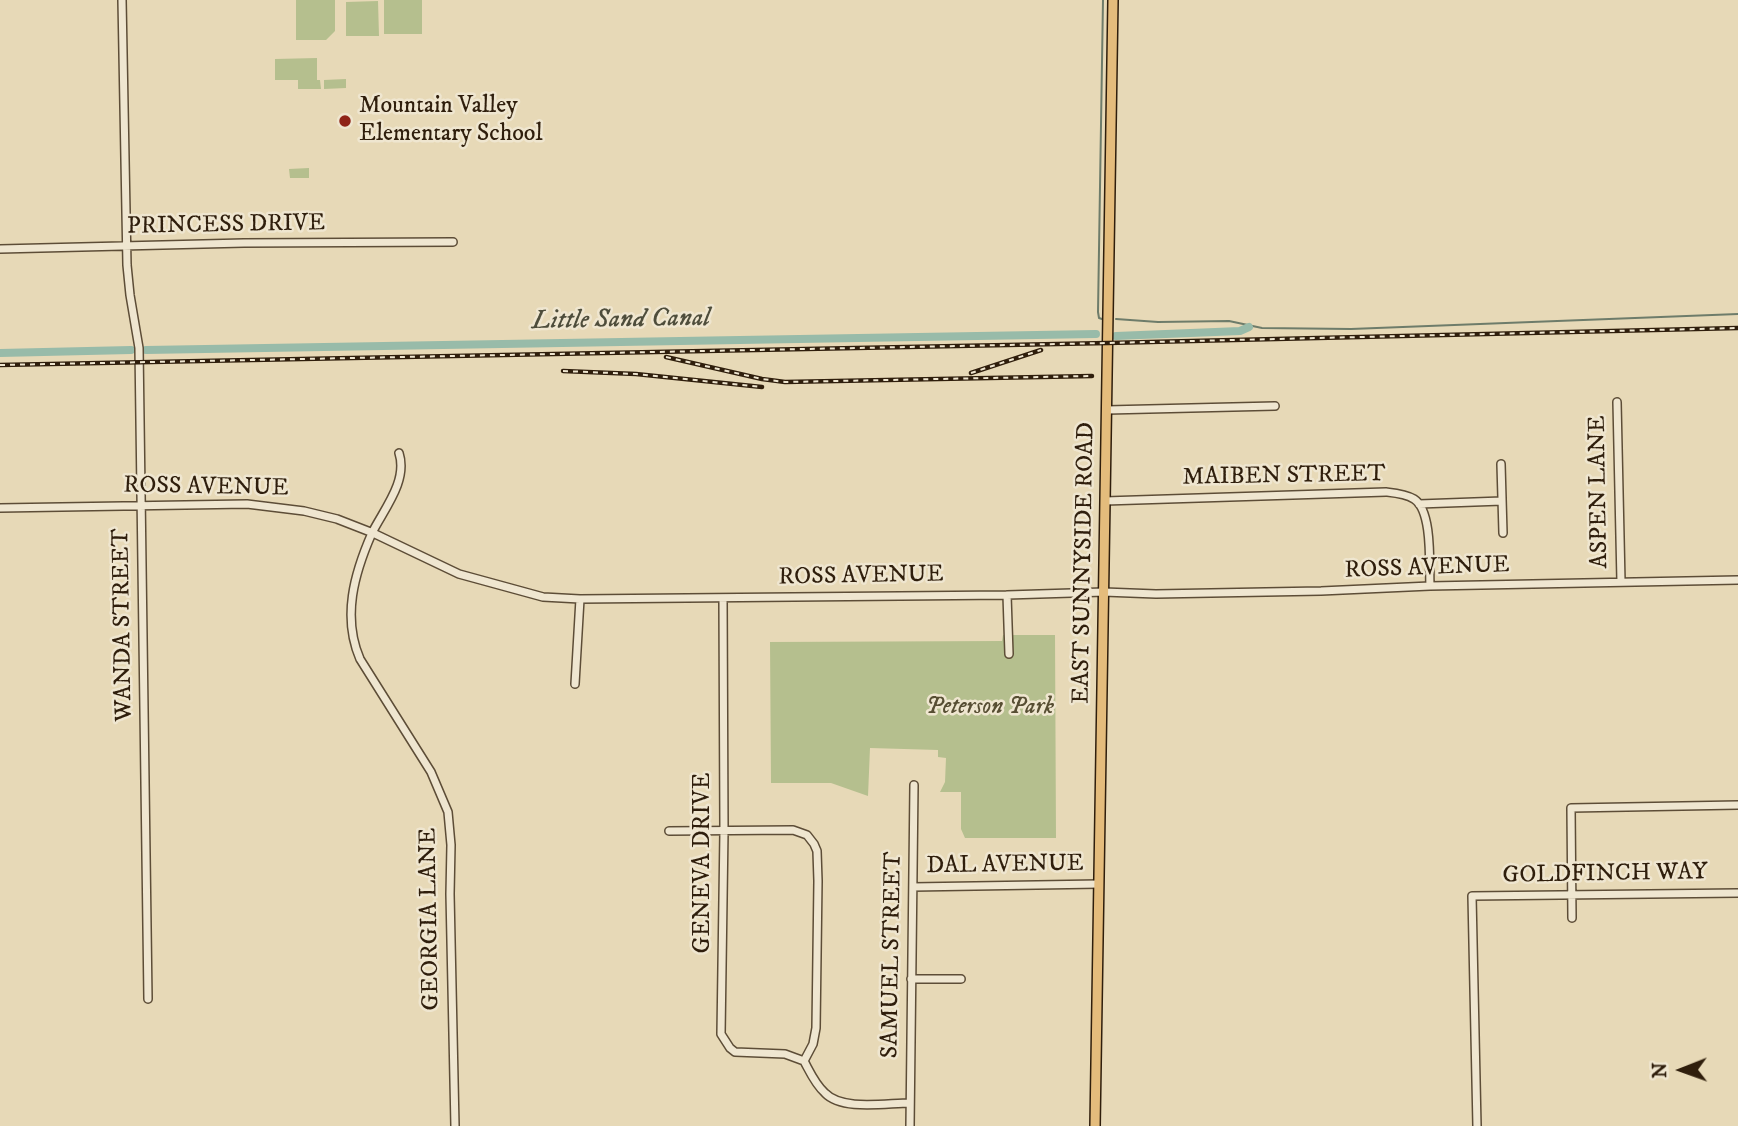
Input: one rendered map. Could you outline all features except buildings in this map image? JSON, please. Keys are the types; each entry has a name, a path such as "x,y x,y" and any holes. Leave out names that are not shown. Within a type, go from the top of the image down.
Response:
{"main road":[{"name":"EAST SUNNYSIDE ROAD","path":"1095,1126 1112,0"}],"street":[{"name":"WANDA STREET","path":"121,0 130,295 139,348 148,999"},
{"name":"PRINCESS DRIVE","path":"0,249 244,243 453,242"},
{"name":"ASPEN LANE","path":"1618,402 1621,582"},
{"path":"1107,410 1275,405"},
{"name":"GEORGIA LANE","path":"399,453 403,465 400,477 373,533 353,589 350,605 353,643 371,677 431,772 449,818 452,845 450,906 455,1126"},
{"path":"1501,464 1503,533"},
{"name":"MAIBEN STREET","path":"1105,501 1386,492 1408,496 1419,503 1426,519 1430,586"},
{"path":"1419,503 1502,501"},
{"name":"ROSS AVENUE","path":"0,508 247,504 273,506 326,516 373,533 459,573 543,597 580,599 1104,592 1156,594 1738,580"},
{"path":"1007,595 1009,654"},
{"path":"575,684 580,599"},
{"name":"GENEVA DRIVE","path":"723,599 721,1034 735,1052 785,1054 804,1061"},
{"name":"SAMUEL STREET","path":"910,1126 914,785"},
{"path":"1572,918 1571,808 1738,805"},
{"path":"669,831 793,830 807,835 817,851 816,1028 813,1044 804,1061 827,1096 843,1104 910,1103"},
{"name":"DAL AVENUE","path":"912,887 1099,884"},
{"name":"GOLDFINCH WAY","path":"1477,1126 1472,896 1738,893"},
{"path":"912,979 961,979"}],"green space":[{"path":"296,0 335,0 335,31 326,40 296,40"},
{"path":"384,0 422,0 422,34 384,34"},
{"path":"378,1 379,36 346,36 346,2"},
{"path":"317,58 317,80 320,80 321,89 298,89 298,80 275,80 275,59"},
{"path":"346,79 346,88 324,89 324,80"},
{"path":"309,168 309,178 290,178 289,169"},
{"name":"Peterson Park","path":"1003,635 1055,635 1056,838 965,838 961,829 961,792 940,792 945,782 946,758 938,757 938,750 870,748 868,796 831,783 771,783 770,642 1002,641"}],"waterway":[{"path":"1102,319 1099,318 1098,312 1103,0"},
{"path":"1116,319 1158,322 1229,321 1262,328 1351,329 1738,314"},
{"path":"1116,336 1240,331 1249,327"},
{"name":"Little Sand Canal","path":"146,350 1096,334"},
{"name":"Little Sand Canal","path":"0,353 131,350"}],"railway":[{"path":"0,365 1738,328"},
{"path":"971,373 1041,350"},
{"path":"666,357 785,382 1092,376"},
{"path":"563,371 636,374 762,387"}],"place":[{"name":"Mountain Valley Elementary School","path":"345,121"}]}
